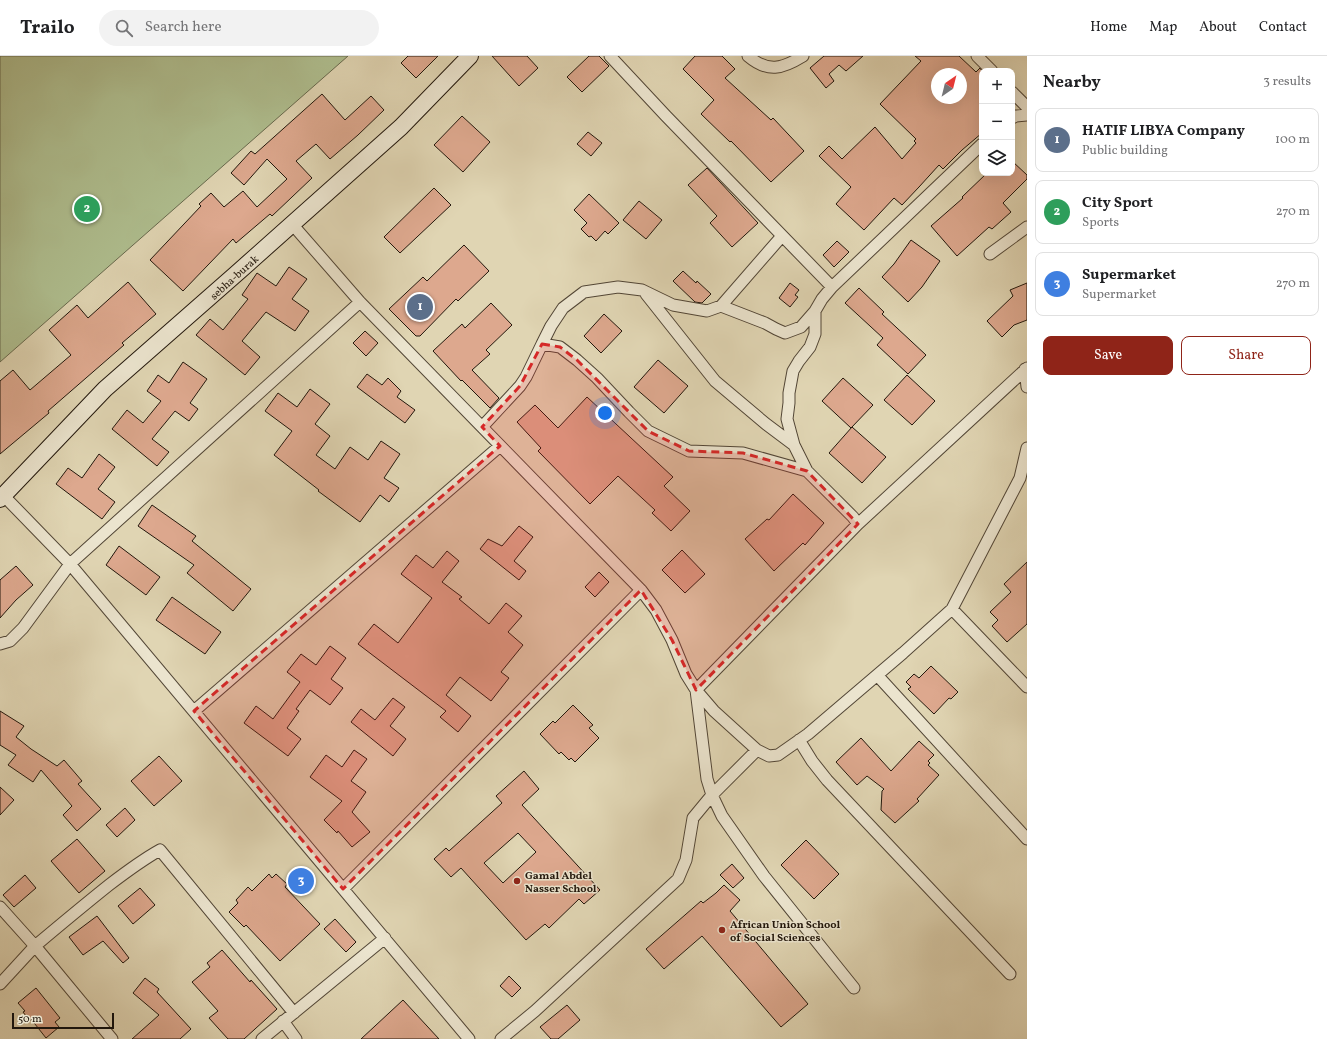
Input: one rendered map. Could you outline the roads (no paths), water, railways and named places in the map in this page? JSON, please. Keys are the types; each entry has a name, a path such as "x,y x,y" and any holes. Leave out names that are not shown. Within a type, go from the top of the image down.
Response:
{"main road":[{"name":"sebha-burak","path":"1,497 105,389 401,127 470,56"}],"street":[{"path":"610,56 832,287"},
{"path":"748,56 764,66 779,67 803,56"},
{"path":"977,56 989,68"},
{"path":"1015,95 1027,107"},
{"path":"1015,116 1027,115"},
{"path":"721,306 765,323 785,333 801,327 816,310 822,299 832,287 979,147"},
{"path":"292,224 360,302 640,590 656,610 672,640 686,674 696,690 714,711 757,750 769,756 778,755 800,740 952,609 1020,478 1027,448"},
{"path":"990,254 1027,228"},
{"path":"482,427 520,386 551,326 563,308 584,292 618,287 645,292 673,305 707,311 721,306 782,236"},
{"path":"645,292 715,381 766,424 794,445"},
{"path":"0,644 10,641 23,628 70,564 360,302"},
{"path":"816,310 815,334 810,347 793,371 790,383 787,419 794,445 807,471 858,524"},
{"path":"542,344 560,346 597,378 648,431 670,442 689,451 742,454 807,471"},
{"path":"1026,369 1027,387"},
{"path":"696,690 858,524 1026,369"},
{"path":"194,711 500,446"},
{"path":"1,497 70,564 470,1039"},
{"path":"343,889 640,590"},
{"path":"952,609 1025,680"},
{"path":"877,675 1027,839"},
{"path":"696,690 707,779 712,795 722,816 764,876 854,988"},
{"path":"800,740 812,761 827,780 1010,974"},
{"path":"501,1039 535,1011 678,880 686,860 693,818 712,795 757,750"},
{"path":"0,984 35,946 86,903 140,861 160,850 294,1013"},
{"path":"0,907 35,946 112,1039"},
{"path":"262,1039 385,938"},
{"path":"283,1021 296,1039"}],"place":[{"name":"City Sport","path":"87,209"},
{"name":"HATIF LIBYA Company","path":"420,307"},
{"name":"Supermarket","path":"301,881"},
{"name":"Gamal Abdel Nasser School","path":"517,881"},
{"name":"African Union School of Social Sciences","path":"722,930"}]}
